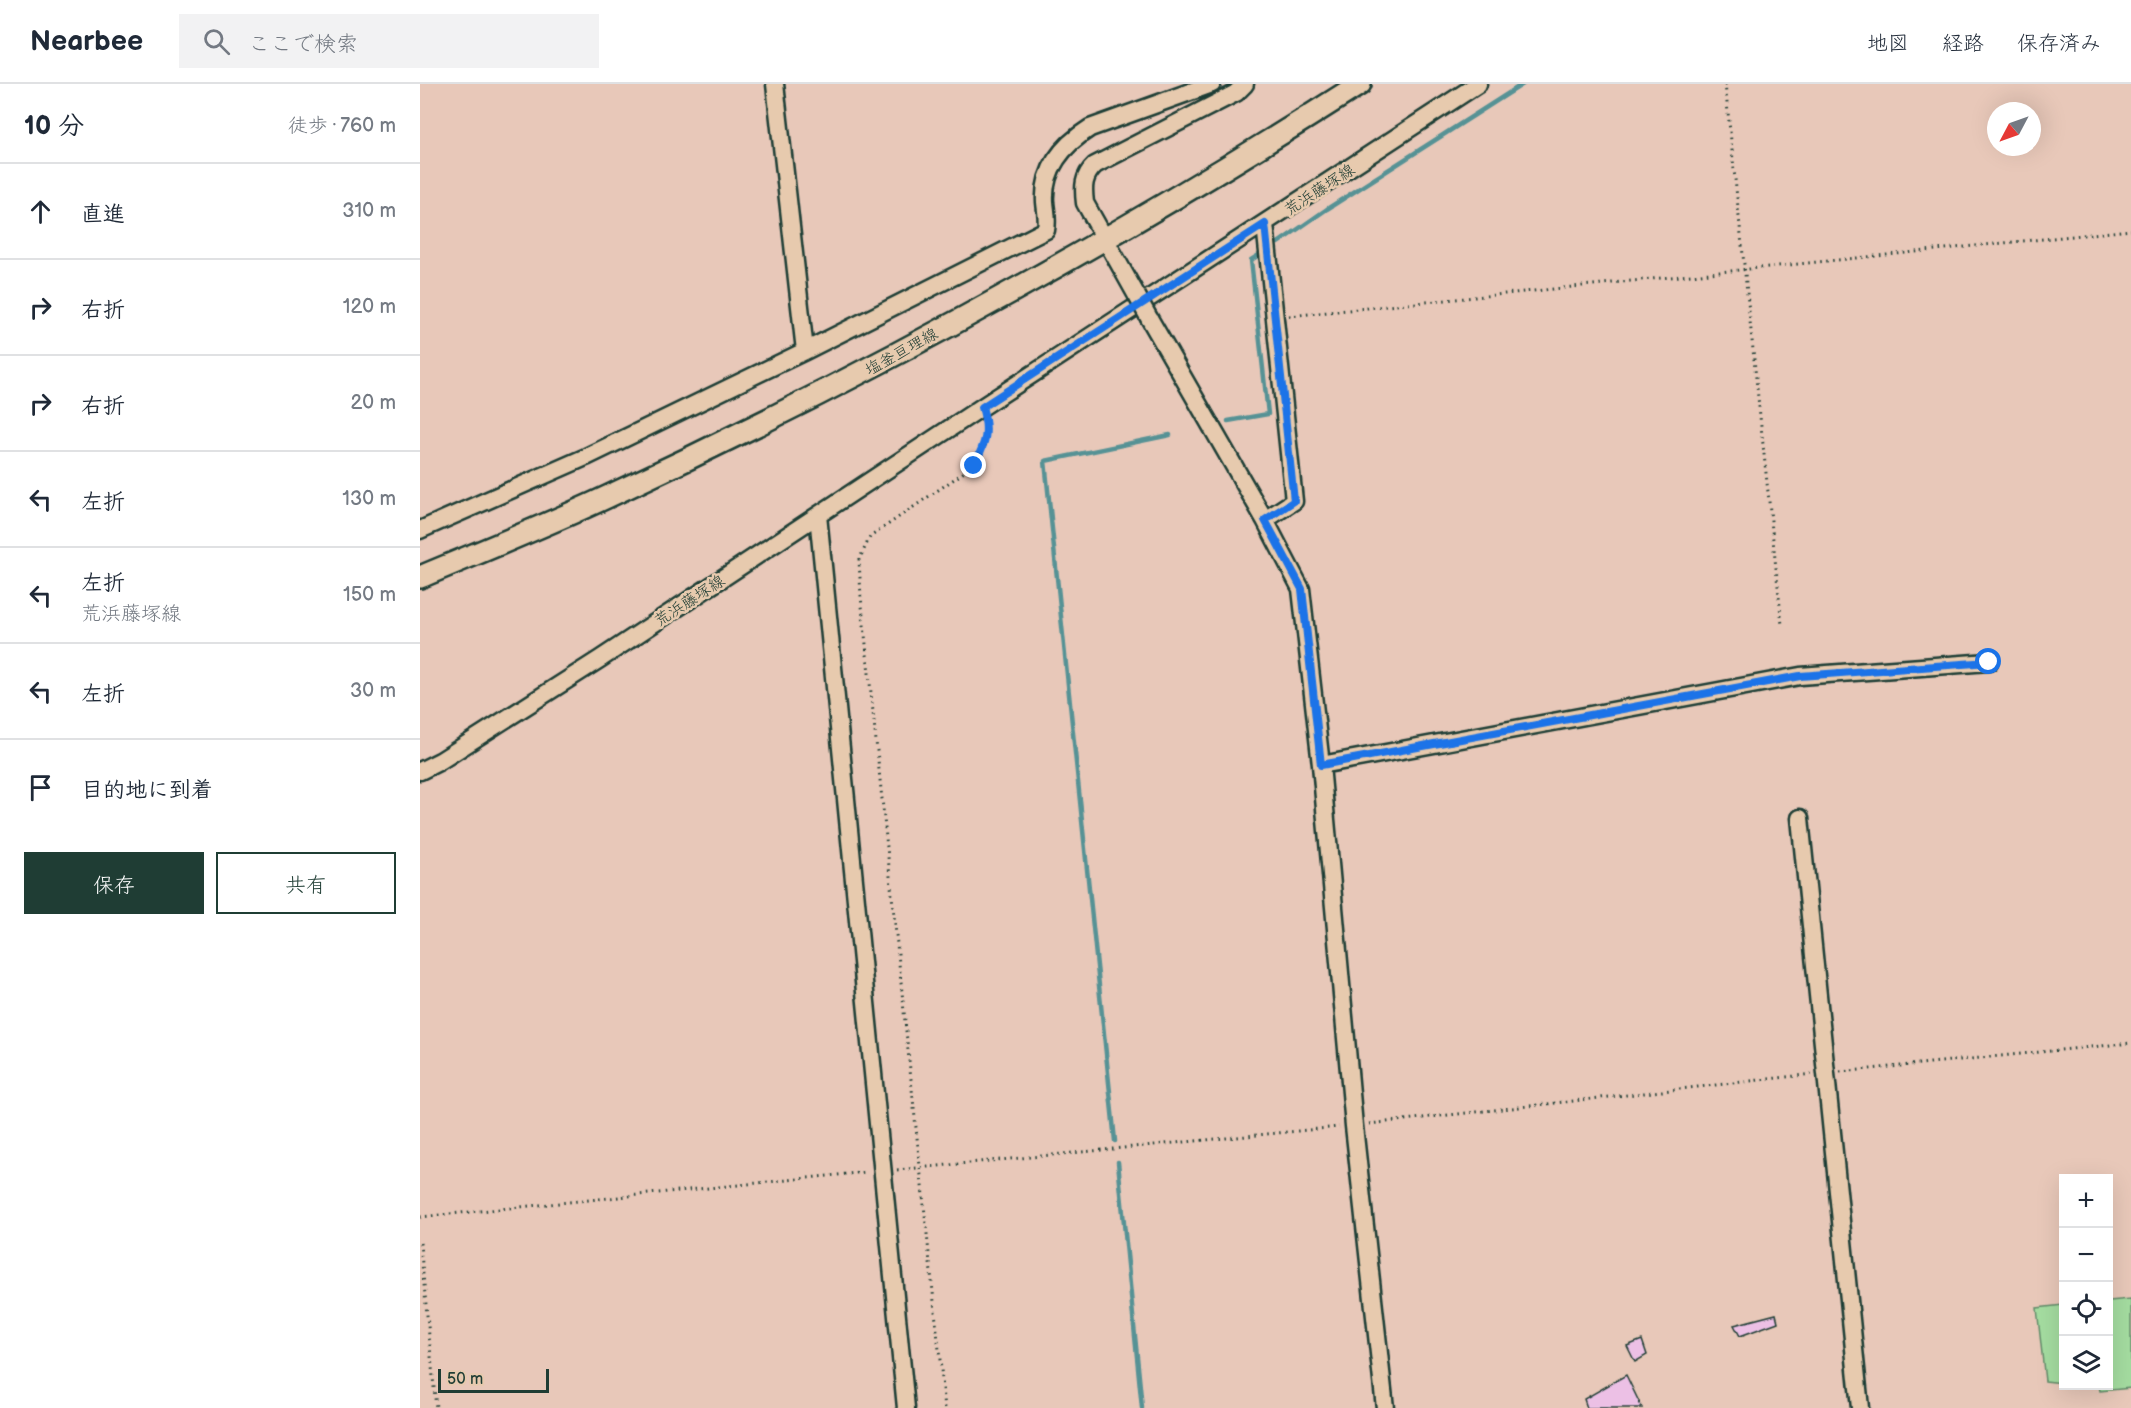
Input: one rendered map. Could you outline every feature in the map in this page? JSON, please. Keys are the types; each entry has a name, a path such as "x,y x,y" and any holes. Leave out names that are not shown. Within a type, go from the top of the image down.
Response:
{"main road":[{"name":"塩釜亘理線","path":"420,577 606,498 853,377 1105,239 1279,136 1360,84"}],"street":[{"path":"775,84 805,351"},
{"path":"420,530 586,457 805,351 1046,230 1049,218 1045,202 1046,184 1051,167 1072,139 1090,128 1212,84"},
{"path":"1245,84 1236,93 1095,165 1088,173 1083,188 1085,203 1302,589 1321,765 1354,1126 1385,1408"},
{"name":"荒浜藤塚線","path":"420,771 440,762 600,659 1478,84"},
{"path":"1265,224 1294,501 1265,520"},
{"path":"818,515 886,1171 906,1408"},
{"path":"1321,765 1800,676 1989,662"},
{"path":"1800,818 1860,1408"}],"path":[{"path":"1725,84 1782,625"},
{"path":"1275,317 2131,230"},
{"path":"945,1408 861,596 860,560 870,537 974,466 985,445 988,425 980,409"},
{"path":"420,1217 1354,1126 1826,1073 2131,1043"},
{"path":"420,1243 436,1408"}],"green space":[{"path":"2131,1299 2131,1388 2113,1390 2113,1301"},
{"path":"2059,1305 2059,1383 2045,1381 2037,1308"}],"building":[{"path":"1776,1314 1778,1322 1740,1336 1734,1325"},
{"path":"1642,1340 1647,1355 1635,1362 1627,1346"},
{"path":"1626,1375 1642,1408 1587,1408 1584,1399"}],"waterway":[{"path":"1278,243 1327,209 1523,84"},
{"path":"1228,421 1268,414 1251,260 1259,255"},
{"path":"1115,1141 1045,461 1170,435"},
{"path":"1118,1162 1142,1408"}],"route":[{"path":"974,466 985,445 988,425 982,407 1265,224 1294,501 1265,520 1302,589 1321,765 1800,676 1989,662"}]}
